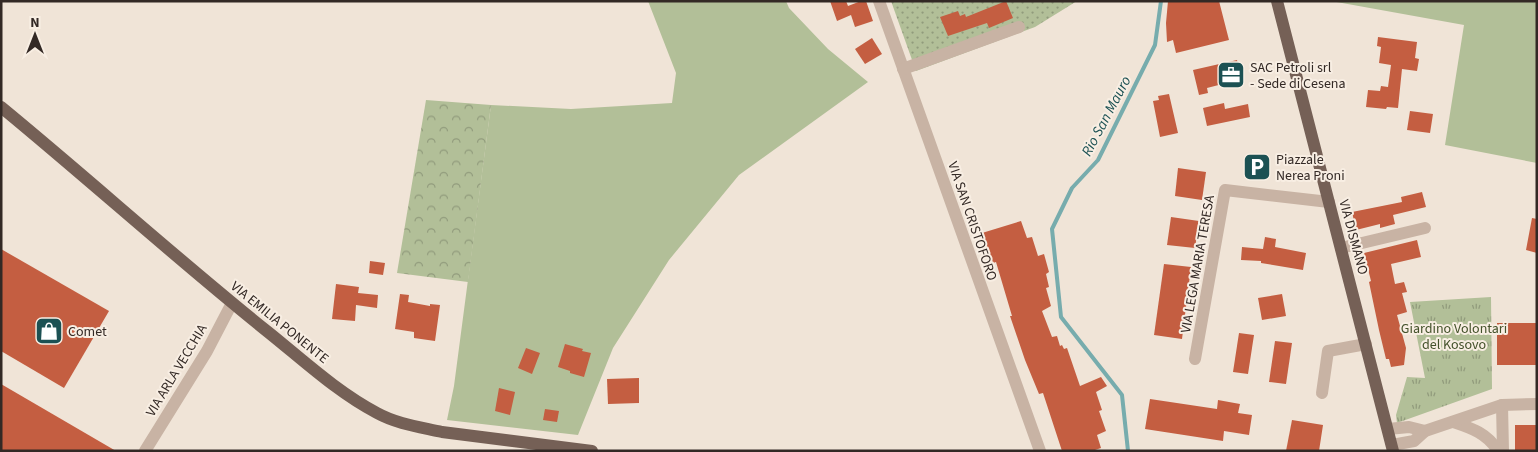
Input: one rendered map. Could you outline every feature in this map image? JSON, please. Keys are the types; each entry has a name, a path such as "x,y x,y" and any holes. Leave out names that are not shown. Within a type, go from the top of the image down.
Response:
{"main road":[{"name":"VIA DISMANO","path":"1277,1 1392,448"},
{"name":"VIA EMILIA PONENTE","path":"1,107 232,303 353,400 392,419 442,432 587,451"}],"street":[{"name":"VIA SAN CRISTOFORO","path":"879,1 1040,451"},
{"path":"903,69 1019,27"},
{"name":"VIA LEGA MARIA TERESA","path":"1196,359 1225,190 1329,202"},
{"path":"1342,248 1425,228"},
{"name":"VIA ARLA VECCHIA","path":"145,451 207,351 232,303"},
{"path":"1322,393 1328,351 1366,344"},
{"path":"1388,429 1409,427 1425,431 1502,405 1537,404"},
{"path":"1502,405 1503,451"},
{"path":"1453,422 1478,430 1487,437 1498,451"},
{"path":"1392,448 1413,446 1425,431"}],"green space":[{"path":"648,1 786,1 789,8 828,49 868,82 739,175 669,260 613,348 578,435 447,420 454,386 491,105 571,109 672,103 676,73"},
{"path":"891,1 1077,1 1035,27 916,71"},
{"path":"1331,1 1537,1 1537,163 1445,145 1464,25"},
{"path":"426,100 491,105 468,282 397,273"},
{"name":"Giardino Volontari del Kosovo","path":"1491,297 1492,389 1397,423 1396,415 1407,377 1425,378 1410,302"}],"building":[{"path":"830,1 846,1 848,6 866,1 873,21 855,27 851,15 837,21"},
{"path":"1006,1 1013,18 989,28 987,23 948,36 940,17 958,11 960,16 965,14 966,17"},
{"path":"1168,1 1219,1 1229,40 1176,53 1173,40 1167,42"},
{"path":"1378,37 1417,42 1415,58 1419,59 1417,71 1402,69 1398,108 1366,107 1368,90 1380,91 1381,86 1388,87 1391,65 1379,63 1381,47 1377,46"},
{"path":"872,38 882,54 865,64 855,49"},
{"path":"1237,60 1242,79 1207,88 1208,93 1199,95 1193,70"},
{"path":"1169,94 1178,133 1160,137 1153,101 1159,100 1158,96"},
{"path":"1224,103 1225,109 1248,104 1250,117 1207,126 1203,108"},
{"path":"1410,111 1433,114 1430,133 1407,130"},
{"path":"1178,168 1206,172 1202,200 1175,196"},
{"path":"1422,192 1426,207 1393,215 1395,224 1380,228 1380,224 1356,230 1352,212 1402,202 1401,197"},
{"path":"1171,217 1199,221 1195,248 1167,245"},
{"path":"1532,218 1537,219 1537,253 1526,250"},
{"path":"1021,221 1027,238 1032,237 1038,256 1044,254 1049,272 1046,274 1049,287 1046,288 1051,306 1042,311 1052,337 1057,336 1060,346 1062,345 1064,349 1067,348 1080,386 1101,377 1107,386 1096,392 1102,410 1099,411 1106,431 1097,435 1101,448 1092,451 1062,451 1043,393 1039,394 1025,360 1010,316 1012,316 996,262 993,263 982,233"},
{"path":"1265,237 1276,239 1275,247 1306,253 1303,270 1261,263 1261,261 1241,260 1242,247 1263,249"},
{"path":"1417,240 1421,257 1391,264 1395,284 1404,282 1407,292 1402,293 1407,312 1397,315 1406,348 1404,365 1391,367 1389,359 1386,359 1379,330 1369,282 1371,281 1364,253"},
{"name":"Comet","path":"1,249 109,311 64,388 1,351"},
{"path":"370,261 385,263 383,275 369,273"},
{"path":"1164,264 1191,267 1182,339 1154,335"},
{"path":"336,284 359,287 358,293 378,295 377,308 356,305 355,321 332,319"},
{"path":"400,294 409,295 408,302 430,306 430,304 440,305 435,341 414,338 414,332 395,329"},
{"path":"1282,294 1286,316 1262,320 1258,298"},
{"path":"1497,323 1537,323 1537,365 1497,365"},
{"path":"1239,333 1254,335 1248,374 1233,372"},
{"path":"1275,341 1292,343 1286,384 1269,382"},
{"path":"565,344 591,353 584,377 558,367"},
{"path":"526,348 540,353 532,374 518,368"},
{"path":"639,378 639,403 608,404 607,379"},
{"path":"1,384 116,451 1,451"},
{"path":"499,388 515,392 510,415 495,411"},
{"path":"1150,399 1217,409 1218,400 1240,404 1238,413 1252,415 1249,435 1224,431 1223,441 1145,429"},
{"path":"545,409 559,411 557,422 543,420"},
{"path":"1292,420 1323,425 1319,451 1286,451"},
{"path":"1515,425 1537,425 1537,451 1515,451"}],"waterway":[{"name":"Rio San Mauro","path":"1128,451 1122,395 1061,317 1052,229 1072,188 1098,160 1155,45 1161,1"}],"place":[{"name":"SAC Petroli srl - Sede di Cesena","path":"1231,75"},
{"name":"Piazzale Nerea Proni","path":"1257,167"},
{"name":"Comet","path":"49,331"}]}
